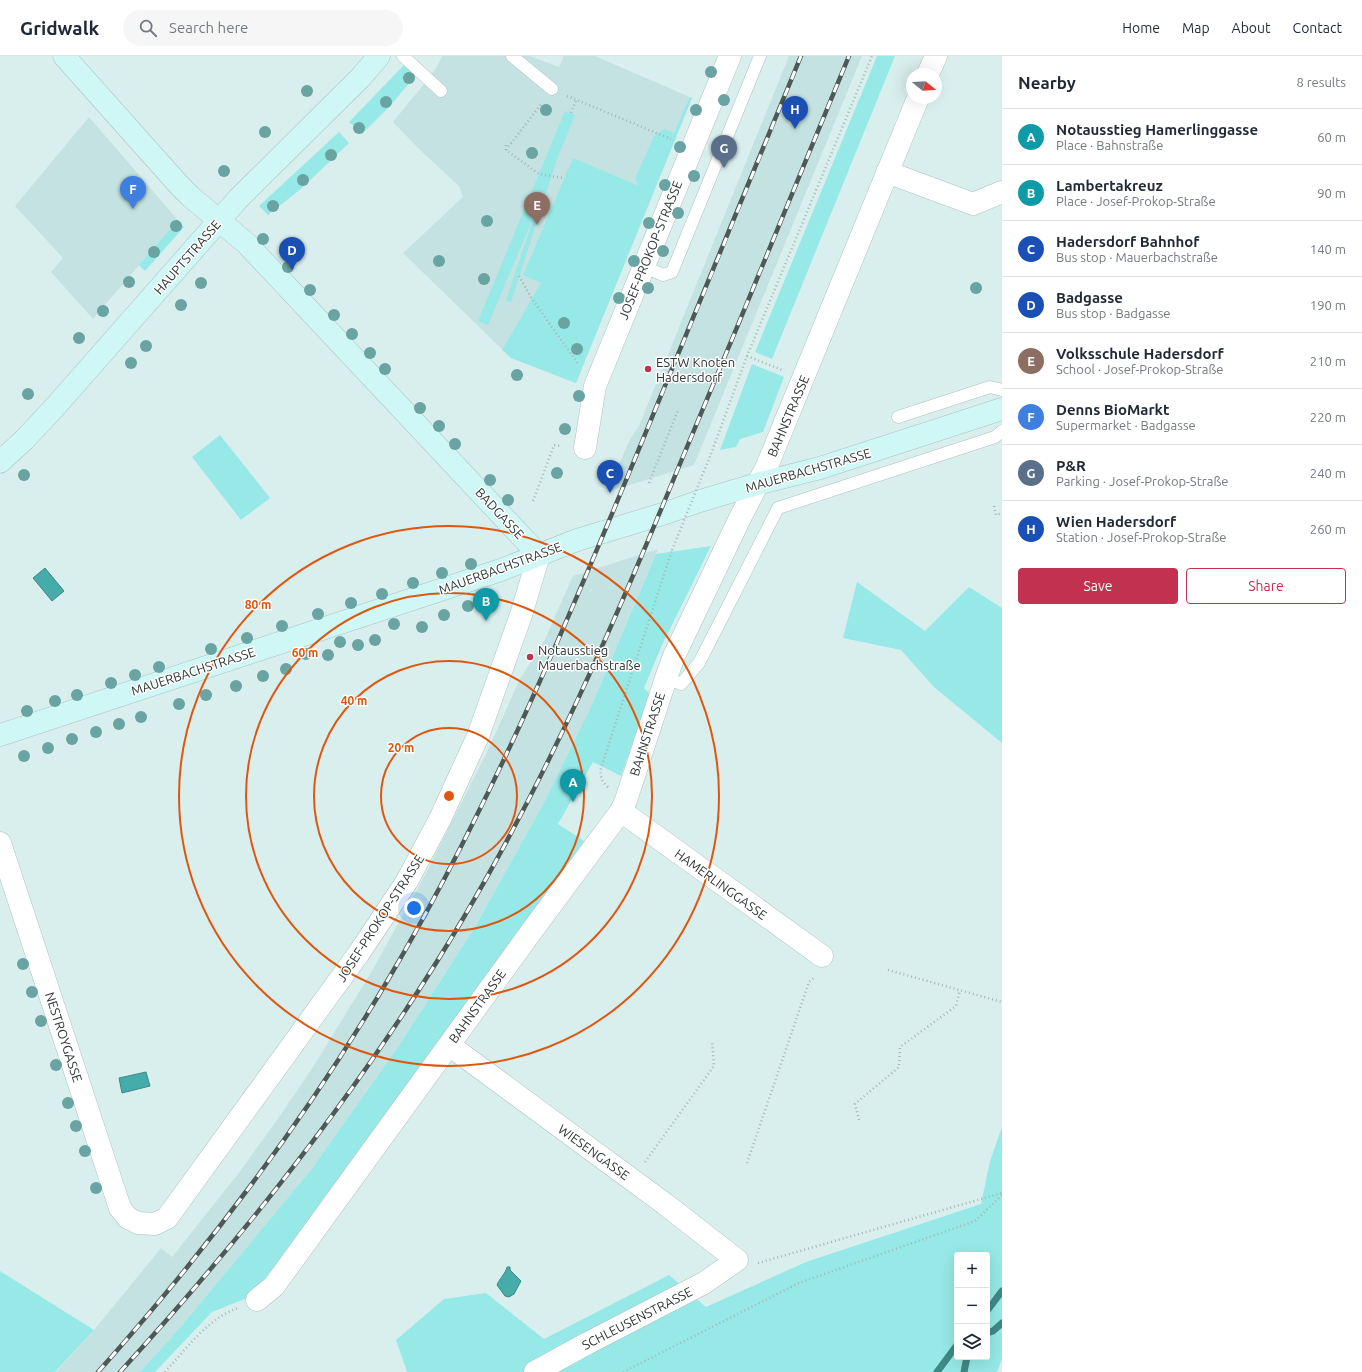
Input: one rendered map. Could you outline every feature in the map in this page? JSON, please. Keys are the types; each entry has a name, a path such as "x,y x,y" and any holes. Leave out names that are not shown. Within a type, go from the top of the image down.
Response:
{"main road":[{"name":"BADGASSE","path":"64,56 179,186 246,243 539,555"},
{"name":"HAUPTSTRASSE","path":"0,462 24,440 54,408 238,199 361,76 379,56"},
{"name":"MAUERBACHSTRASSE","path":"0,735 501,570 577,540 757,484 820,468 1001,408"}],"street":[{"name":"JOSEF-PROKOP-STRASSE","path":"585,448 595,386 730,56"},
{"path":"931,68 936,56"},
{"name":"BAHNSTRASSE","path":"257,1300 274,1286 623,806 674,656 767,466 915,104"},
{"path":"887,172 973,204 1002,192"},
{"name":"JOSEF-PROKOP-STRASSE","path":"138,1224 156,1224 167,1218 359,953 407,881 440,819 478,736 521,615 539,555"},
{"name":"HAMERLINGGASSE","path":"623,806 821,963"},
{"name":"NESTROYGASSE","path":"0,843 120,1208 128,1218 138,1224"},
{"name":"WIESENGASSE","path":"449,1045 665,1204 737,1260"},
{"name":"SCHLEUSENSTRASSE","path":"535,1372 588,1342 704,1283 737,1260"}],"lane":[{"path":"403,56 441,91"},
{"path":"512,56 552,89"},
{"path":"643,266 663,275 672,272 760,56"},
{"path":"898,417 990,387 1001,408"},
{"path":"666,678 681,684 699,663 778,508 995,437 1002,431"}],"path":[{"path":"623,806 603,782 600,776 601,768 672,550 711,454 747,356 872,56"},
{"path":"506,150 552,89 692,147"},
{"path":"571,113 576,100"},
{"path":"506,150 539,174 564,178"},
{"path":"519,276 532,299 595,386"},
{"path":"747,356 782,370"},
{"path":"649,483 678,410"},
{"path":"533,501 554,445 585,448"},
{"path":"994,506 996,514 1002,513"},
{"path":"482,613 495,603"},
{"path":"746,1163 809,982 821,963"},
{"path":"888,970 1002,1002"},
{"path":"859,1120 855,1104 899,1067 900,1047 956,1006 960,990"},
{"path":"651,1167 645,1162 714,1066 712,1041"},
{"path":"737,1260 748,1265 1002,1194"},
{"path":"623,1372 799,1283 976,1221 1002,1194"},
{"path":"165,1372 210,1324 220,1316 257,1300"}],"shaded area":[{"path":"442,56 530,56 559,67 564,56 595,56 692,98 576,383 511,358 403,253 463,197 459,186 420,150 393,122 425,83 438,65"},
{"path":"789,56 862,56 694,465 607,492 630,439 639,426"},
{"path":"877,56 895,56 772,359 755,352"},
{"path":"404,65 416,75 390,106 362,134 349,122"},
{"path":"690,97 692,98 576,383 511,358 502,350 541,283 523,275 573,158 639,186 635,179 654,136 664,129 674,133"},
{"path":"565,111 575,115 557,159 511,302 506,300 536,211 488,325 478,321"},
{"path":"89,117 178,220 93,319 51,272 63,258 15,206"},
{"path":"339,132 349,143 302,188 268,215 259,206"},
{"path":"178,220 184,227 145,271 139,265"},
{"path":"752,364 784,377 763,432 740,439 736,447 720,450"},
{"path":"220,435 270,498 241,520 192,457"},
{"path":"711,546 662,645 644,688 650,694 621,776 593,762 558,824 584,841 420,1072 252,1296 212,1312 155,1372 140,1372 178,1330 311,1170 400,1044 475,927 545,801 591,707 656,554"},
{"path":"658,549 591,707 545,801 475,927 400,1044 311,1170 178,1330 140,1372 56,1372 94,1330 161,1248 172,1257 238,1174 313,1067 372,971 425,875 487,752 520,679 545,639 573,576"},
{"path":"45,568 64,591 52,601 33,578"},
{"path":"857,582 925,631 969,587 1002,608 1002,743 934,687 901,650 843,638"},
{"path":"146,1072 150,1086 122,1093 119,1078"},
{"path":"1002,1127 1002,1359 997,1372 407,1372 396,1340 444,1299 486,1293 544,1339 669,1275 706,1307 806,1262 981,1204 990,1161"},
{"path":"507,1267 510,1267 510,1270 521,1281 514,1294 509,1297 505,1296 497,1285"},
{"path":"0,1271 94,1330 55,1372 0,1372"}],"waterway":[{"path":"990,1307 1002,1291"},
{"path":"990,1332 1002,1323"},
{"path":"937,1372 954,1349"},
{"path":"964,1372 966,1360"}],"railway":[{"path":"98,1372 178,1279 216,1231 253,1182 324,1082 389,978 458,853 490,789 579,593 801,56"},
{"path":"120,1372 214,1265 304,1154 387,1038 427,978 495,863 552,754 604,642 653,528 849,56"}],"place":[{"name":"Wien Hadersdorf","path":"795,129"},
{"name":"P&R","path":"724,168"},
{"name":"Denns BioMarkt","path":"133,209"},
{"name":"Volksschule Hadersdorf","path":"537,225"},
{"name":"Badgasse","path":"292,270"},
{"name":"ESTW Knoten Hadersdorf","path":"648,369"},
{"name":"Hadersdorf Bahnhof","path":"610,493"},
{"name":"Lambertakreuz","path":"486,621"},
{"name":"Notausstieg Mauerbachstraße","path":"530,657"},
{"name":"Notausstieg Hamerlinggasse","path":"573,802"}]}
